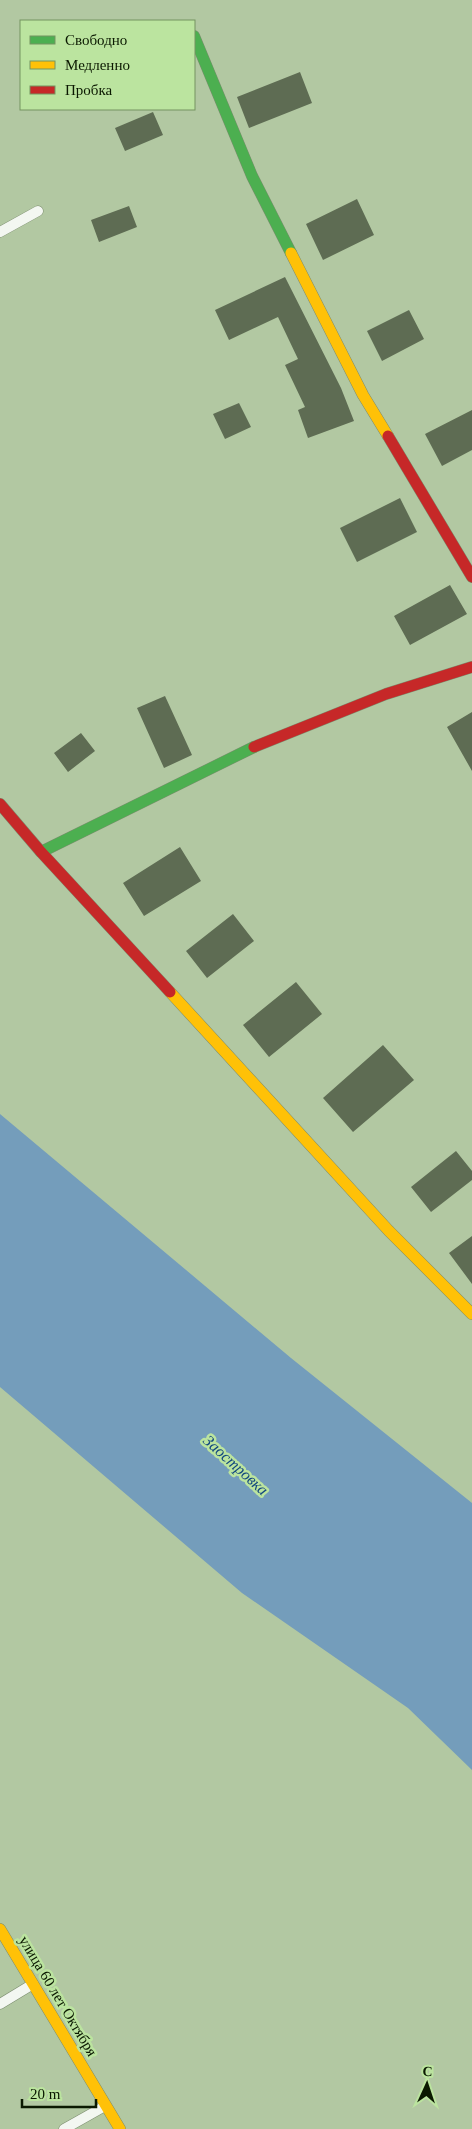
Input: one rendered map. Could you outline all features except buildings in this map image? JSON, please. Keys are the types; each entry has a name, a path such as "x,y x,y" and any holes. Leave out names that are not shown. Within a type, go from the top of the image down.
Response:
{"street":[{"path":"195,38 252,176 363,395 472,577"},
{"path":"41,852 258,745 386,694 472,667"},
{"path":"0,804 41,852 389,1231 472,1314"},
{"name":"улица 60 лет Октября","path":"0,1930 34,1983 120,2129"}],"lane":[{"path":"0,232 38,211"},
{"path":"0,2004 34,1983"},
{"path":"64,2129 106,2106"}],"water":[{"name":"Заостровка","path":"0,1114 291,1358 472,1503 472,1770 408,1708 242,1593 0,1387"}],"traffic: fast":[{"path":"195,38 252,176 291,253"},
{"path":"41,852 254,747"}],"traffic: slow":[{"path":"291,253 363,395 388,436"},
{"path":"170,992 389,1231 472,1314"},
{"path":"0,1929 120,2129"}],"traffic: jam":[{"path":"388,436 472,577"},
{"path":"254,747 386,694 472,667"},
{"path":"0,804 41,852 170,992"}]}
